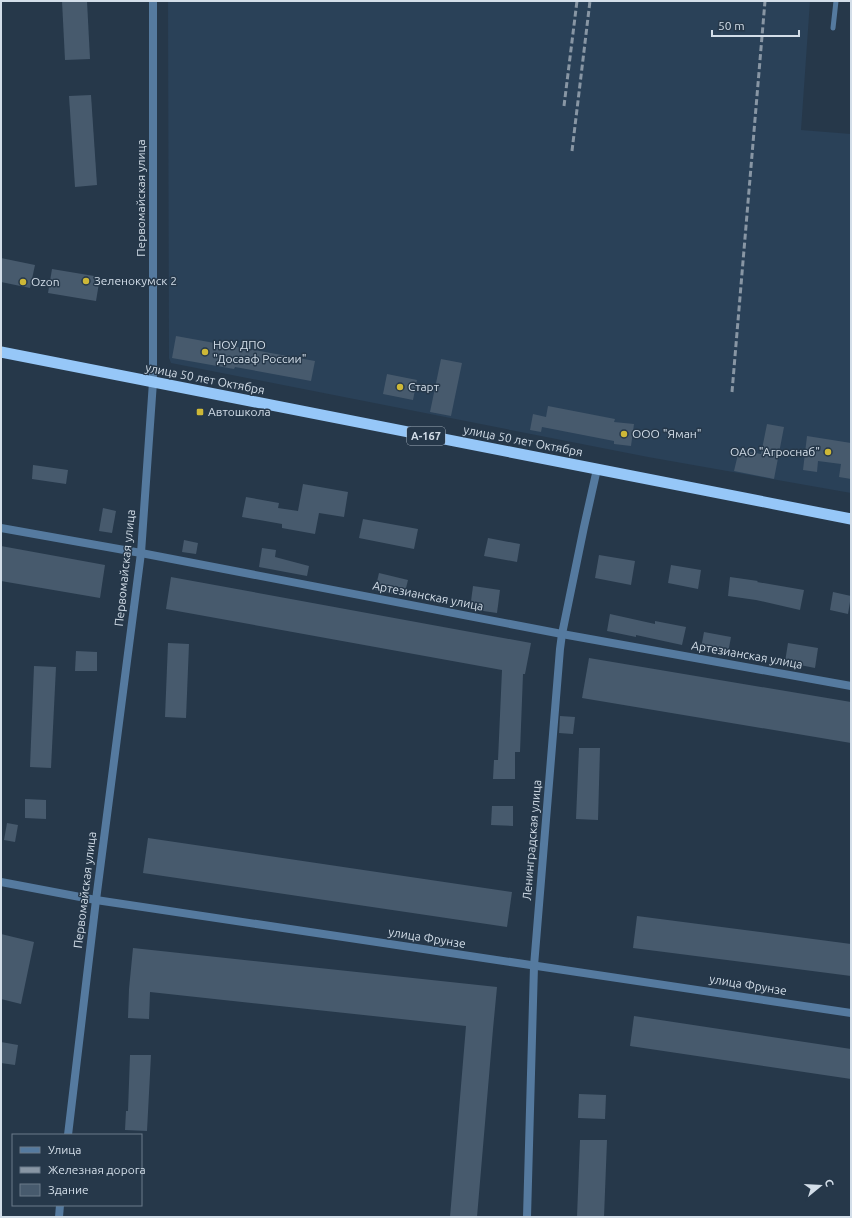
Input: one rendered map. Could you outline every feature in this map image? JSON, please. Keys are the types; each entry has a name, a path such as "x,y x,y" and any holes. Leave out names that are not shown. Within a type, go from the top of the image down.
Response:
{"highway":[{"name":"улица 50 лет Октября","path":"1,352 851,519"}],"street":[{"name":"Первомайская улица","path":"68,1134 96,900 141,553 152,382 153,1"},
{"name":"Ленинградская улица","path":"527,1217 534,966 562,634 597,469"},
{"name":"Артезианская улица","path":"1,528 141,553 562,634 851,686"},
{"name":"улица Фрунзе","path":"1,882 96,900 851,1013"},
{"path":"59,1217 60,1206"}],"lane":[{"path":"833,28 836,1"}],"shaded area":[{"path":"168,1 810,1 801,130 851,134 851,493 648,457 171,363 169,358"}],"building":[{"path":"62,1 87,1 90,59 65,60"},
{"path":"91,95 97,185 75,187 69,96"},
{"path":"1,258 35,265 30,288 1,282"},
{"path":"52,269 100,277 96,301 48,293"},
{"path":"176,336 315,361 311,381 235,367 234,369 172,358"},
{"path":"441,359 462,363 451,416 430,412"},
{"name":"Старт","path":"387,374 417,380 413,400 383,394"},
{"path":"548,406 615,419 614,422 634,424 631,446 614,444 614,441 542,427 541,432 530,430 533,414 546,417"},
{"path":"767,424 784,427 774,479 734,471 739,450 761,454"},
{"name":"ОАО \"Агроснаб\"","path":"807,436 851,443 851,479 839,477 841,464 818,461 817,472 803,470"},
{"path":"33,465 68,470 66,484 32,479"},
{"path":"303,484 348,492 344,517 319,513 315,534 282,528 282,524 242,517 246,497 279,503 278,508 298,511"},
{"path":"103,508 116,511 112,533 99,531"},
{"path":"363,519 418,529 414,549 359,538"},
{"path":"488,538 520,544 517,562 484,556"},
{"path":"184,540 198,543 196,554 182,552"},
{"path":"1,546 105,565 100,598 1,581"},
{"path":"262,548 276,550 275,557 309,566 307,576 259,567"},
{"path":"599,555 635,561 631,585 595,578"},
{"path":"671,565 701,570 698,589 668,583"},
{"path":"379,573 408,580 404,596 375,590"},
{"path":"171,577 531,643 525,674 523,674 520,752 515,752 515,779 493,779 494,760 498,760 502,670 166,609"},
{"path":"730,577 804,590 800,610 756,600 728,596"},
{"path":"473,586 500,590 497,613 470,609"},
{"path":"833,592 851,596 848,614 830,610"},
{"path":"610,614 655,624 655,621 686,627 682,645 636,635 636,637 607,631"},
{"path":"704,632 731,637 728,653 701,648"},
{"path":"168,643 189,644 186,718 165,717"},
{"path":"788,643 818,648 815,668 785,662"},
{"path":"76,651 97,652 97,671 75,671"},
{"path":"589,658 851,702 851,743 582,698"},
{"path":"34,666 56,667 51,768 30,767"},
{"path":"560,716 575,717 573,734 559,733"},
{"path":"579,748 600,748 598,820 576,819"},
{"path":"25,799 46,800 46,819 25,818"},
{"path":"492,806 513,806 513,826 491,825"},
{"path":"7,823 18,825 15,842 4,840"},
{"path":"148,838 512,892 507,927 143,873"},
{"path":"637,916 851,944 851,976 633,948"},
{"path":"1,934 34,942 21,1004 1,999"},
{"path":"133,948 497,987 477,1217 450,1217 466,1026 150,992 149,1019 128,1018"},
{"path":"634,1016 851,1049 851,1079 630,1046"},
{"path":"1,1042 18,1045 15,1065 1,1063"},
{"path":"130,1055 151,1055 147,1131 125,1130 126,1111 128,1111"},
{"path":"579,1094 606,1095 605,1119 578,1118"},
{"path":"580,1140 607,1140 604,1217 577,1217"}],"railway":[{"path":"564,106 577,1"},
{"path":"572,151 590,1"},
{"path":"732,392 765,1"}],"place":[{"name":"Зеленокумск 2","path":"86,281"},
{"name":"Ozon","path":"23,282"},
{"name":"НОУ ДПО \"Досааф России\"","path":"205,352"},
{"name":"Старт","path":"400,387"},
{"name":"Автошкола","path":"200,412"},
{"name":"ООО \"Яман\"","path":"624,434"},
{"name":"ОАО \"Агроснаб\"","path":"828,452"}]}
